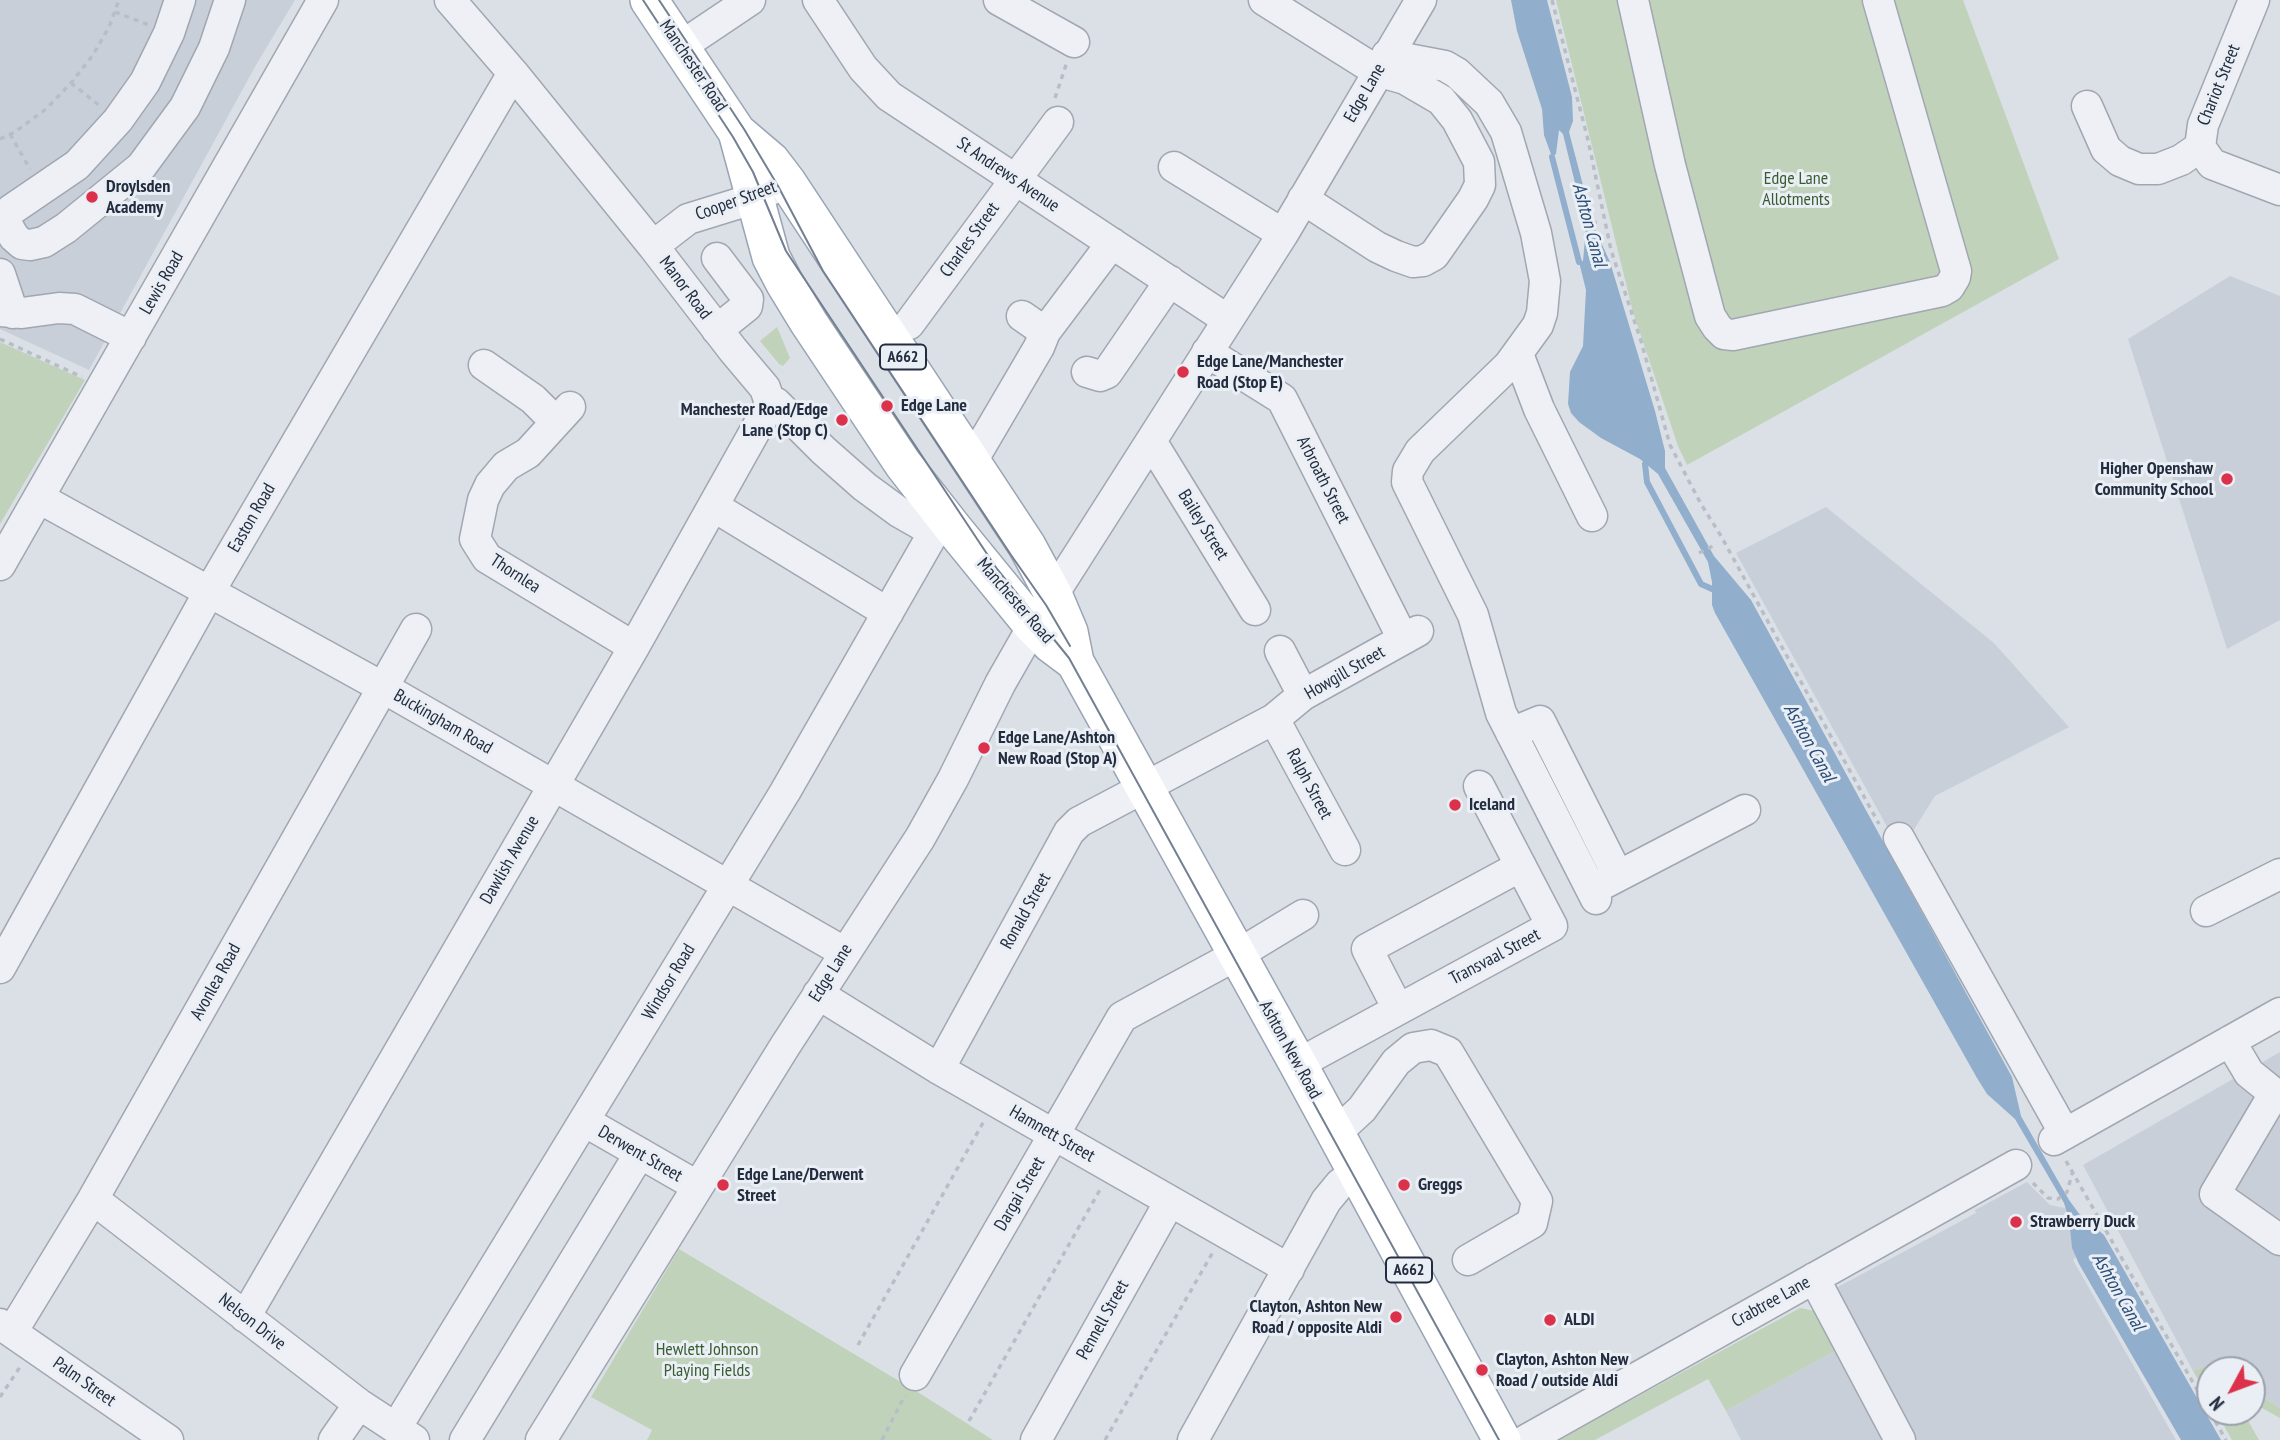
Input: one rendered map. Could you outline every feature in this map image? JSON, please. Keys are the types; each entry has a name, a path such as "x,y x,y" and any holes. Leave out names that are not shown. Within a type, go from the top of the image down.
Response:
{"main road":[{"name":"Manchester Road","path":"649,0 737,132 771,161 767,245 784,282 944,530 1033,626 1075,662"},
{"name":"Manchester Road","path":"771,190 971,463 1027,547 1053,594 1069,632 1075,662"},
{"name":"Ashton New Road","path":"1075,662 1502,1440"}],"street":[{"path":"180,0 169,33 145,82 118,120 77,165 11,210 7,216 6,223 14,237 22,244 30,246 44,242 66,228 141,167 185,107 214,48 230,0"},
{"name":"Lewis Road","path":"0,565 323,0"},
{"name":"Manor Road","path":"450,0 513,73 653,246 765,388 769,400 776,403 865,487 899,512 944,530"},
{"path":"680,47 750,0"},
{"name":"St Andrews Avenue","path":"818,0 877,85 890,96 1228,320"},
{"path":"999,0 1074,42"},
{"path":"1264,0 1382,63 1441,100 1457,120 1479,162 1480,185 1473,199 1429,259 1413,262 1377,247 1303,199"},
{"name":"Edge Lane","path":"541,1440 844,952 920,838 1033,626 1283,234 1420,0"},
{"path":"1633,0 1670,165 1710,316 1724,334 1732,335 1942,291 1949,287 1955,277 1956,271 1878,0"},
{"name":"Chariot Street","path":"2087,106 2106,149 2120,161 2139,169 2158,169 2182,160 2200,147 2203,125 2254,0"},
{"path":"1382,63 1432,63 1457,74 1489,103 1506,132 1536,233 1545,281 1538,325 1518,354 1420,451 1413,460 1407,482 1473,615 1501,713 1594,894 1618,876 1745,810"},
{"name":"Easton Road","path":"0,968 208,593 513,73"},
{"name":"Charles Street","path":"909,324 1058,122"},
{"path":"2200,147 2212,164 2280,190"},
{"path":"1174,167 1283,234"},
{"name":"Cooper Street","path":"653,246 688,219 771,190"},
{"path":"971,463 1039,347 1034,324 1112,243"},
{"path":"717,257 748,299 747,306 717,330"},
{"path":"0,274 4,321 59,308 75,309 131,337"},
{"path":"1087,372 1100,376 1107,373 1170,281"},
{"name":"Arbroath Street","path":"1207,352 1282,400 1410,635"},
{"path":"1518,354 1539,409 1592,516"},
{"name":"Thornlea","path":"484,365 533,399 563,414 528,453 506,466 490,485 483,500 475,539 487,558 634,647"},
{"name":"Dawlish Avenue","path":"245,1317 634,647 769,406 769,400"},
{"name":"Bailey Street","path":"1151,441 1255,610"},
{"name":"Buckingham Road","path":"39,498 382,687 844,952"},
{"path":"713,506 888,613"},
{"name":"Windsor Road","path":"405,1434 584,1121 785,792 918,561 944,530"},
{"name":"Avonlea Road","path":"15,1334 416,629"},
{"name":"Howgill Street","path":"1145,786 1275,719 1303,695 1410,635"},
{"path":"1280,651 1303,695"},
{"name":"Ralph Street","path":"1275,719 1345,850"},
{"path":"1511,733 1540,721 1618,876"},
{"name":"Ronald Street","path":"939,1069 1069,832 1079,822 1145,786"},
{"name":"Transvaal Street","path":"1298,1064 1552,926 1479,786"},
{"path":"1889,832 2059,1137 2280,1013"},
{"path":"1398,1009 1367,949 1521,866"},
{"path":"2206,911 2280,874"},
{"name":"Dargai Street","path":"915,1375 1122,1017 1237,955 1303,915"},
{"name":"Hamnett Street","path":"818,994 939,1069 1289,1269"},
{"path":"2230,1041 2249,1073 2277,1096 2215,1194 2280,1240"},
{"path":"1335,1134 1362,1110 1396,1062 1413,1048 1432,1045 1448,1052 1537,1201 1532,1223 1468,1260"},
{"name":"Derwent Street","path":"584,1121 697,1186"},
{"path":"465,1440 639,1153"},
{"name":"Crabtree Lane","path":"1526,1440 2016,1165"},
{"path":"1194,1440 1326,1201 1340,1184 1356,1172"},
{"name":"Nelson Drive","path":"93,1199 359,1404 405,1434"},
{"name":"Pennell Street","path":"1036,1440 1170,1201"},
{"path":"1814,1278 1900,1440"},
{"name":"Palm Street","path":"15,1334 168,1440"},
{"path":"334,1440 359,1404"}],"path":[{"path":"0,139 46,109 71,83 93,55 119,0"},
{"path":"1552,0 1588,139 1611,250 1671,445 1701,504 1889,832"},
{"path":"115,12 169,33"},
{"path":"1058,122 1051,111 1074,42"},
{"path":"71,83 118,120"},
{"path":"10,134 42,191"},
{"path":"1582,225 1597,222"},
{"path":"4,321 103,386"},
{"path":"1699,553 1713,546"},
{"path":"858,1345 995,1101"},
{"path":"2059,1137 2073,1172 2226,1440"},
{"path":"2016,1165 2048,1198 2058,1199 2067,1192 2073,1172"},
{"path":"969,1421 1112,1168"},
{"path":"1105,1440 1225,1232"},
{"path":"0,1397 15,1334"},
{"path":"882,1440 915,1375"}],"shaded area":[{"name":"Droylsden Academy","path":"0,0 295,0 256,65 89,370 0,329"},
{"name":"Higher Openshaw Community School","path":"2230,276 2280,296 2280,620 2227,649 2128,339"},
{"path":"1826,507 1994,643 2069,727 1935,796 1908,839 1890,832 1736,553"},
{"path":"2280,1052 2280,1408 2266,1399 2266,1356 2196,1356 2196,1370 2193,1371 2083,1165"},
{"path":"2027,1182 2050,1205 2065,1208 2076,1257 2073,1260 2176,1440 1741,1440 1726,1411 1840,1348 1834,1289 1976,1213 1975,1210"}],"green space":[{"name":"Edge Lane Allotments","path":"1556,0 1963,0 2059,259 1687,465 1678,446 1633,312"},
{"path":"777,327 790,358 783,366 760,341"},
{"path":"0,342 85,380 0,524"},
{"name":"Hewlett Johnson Playing Fields","path":"679,1249 993,1440 647,1440 652,1430 591,1397"},
{"path":"1800,1308 1821,1312 1840,1348 1726,1411 1708,1379 1595,1440 1558,1440"},
{"path":"2266,1399 2280,1408 2280,1418 2266,1410"},
{"path":"2224,1426 2251,1426 2259,1440 2232,1440"}],"water":[{"name":"Ashton Canal","path":"1511,0 1547,0 1572,97 1573,121 1569,132 1594,227 1610,262 1655,411 1665,451 1665,468 1714,556 1751,600 2012,1077 2021,1116 2069,1200 2080,1215 2104,1235 2196,1396 2196,1426 2213,1426 2221,1440 2181,1440 2079,1264 2072,1248 2064,1203 2015,1119 1987,1094 1977,1078 1715,613 1708,562 1658,474 1640,459 1601,438 1571,413 1568,404 1570,372 1583,346 1586,290 1579,262 1583,261 1586,228 1563,134 1559,130 1556,154 1552,157 1544,135 1542,109 1517,31"}],"waterway":[{"name":"Ashton Canal","path":"1552,157 1579,262"},
{"path":"1645,464 1647,482 1701,584 1712,589"}],"tram line":[{"path":"643,0 753,172 786,251 997,569 1069,658 1499,1440"},
{"path":"659,0 744,129 823,271 1046,605 1070,646"}],"place":[{"name":"Droylsden Academy","path":"92,197"},
{"name":"Edge Lane/Manchester Road (Stop E)","path":"1183,372"},
{"name":"Edge Lane","path":"887,406"},
{"name":"Manchester Road/Edge Lane (Stop C)","path":"842,420"},
{"name":"Higher Openshaw Community School","path":"2227,479"},
{"name":"Edge Lane/Ashton New Road (Stop A)","path":"984,748"},
{"name":"Iceland","path":"1455,805"},
{"name":"Edge Lane/Derwent Street","path":"723,1185"},
{"name":"Greggs","path":"1404,1185"},
{"name":"Strawberry Duck","path":"2016,1222"},
{"name":"Clayton, Ashton New Road / opposite Aldi","path":"1396,1317"},
{"name":"ALDI","path":"1550,1320"},
{"name":"Clayton, Ashton New Road / outside Aldi","path":"1482,1370"}]}
